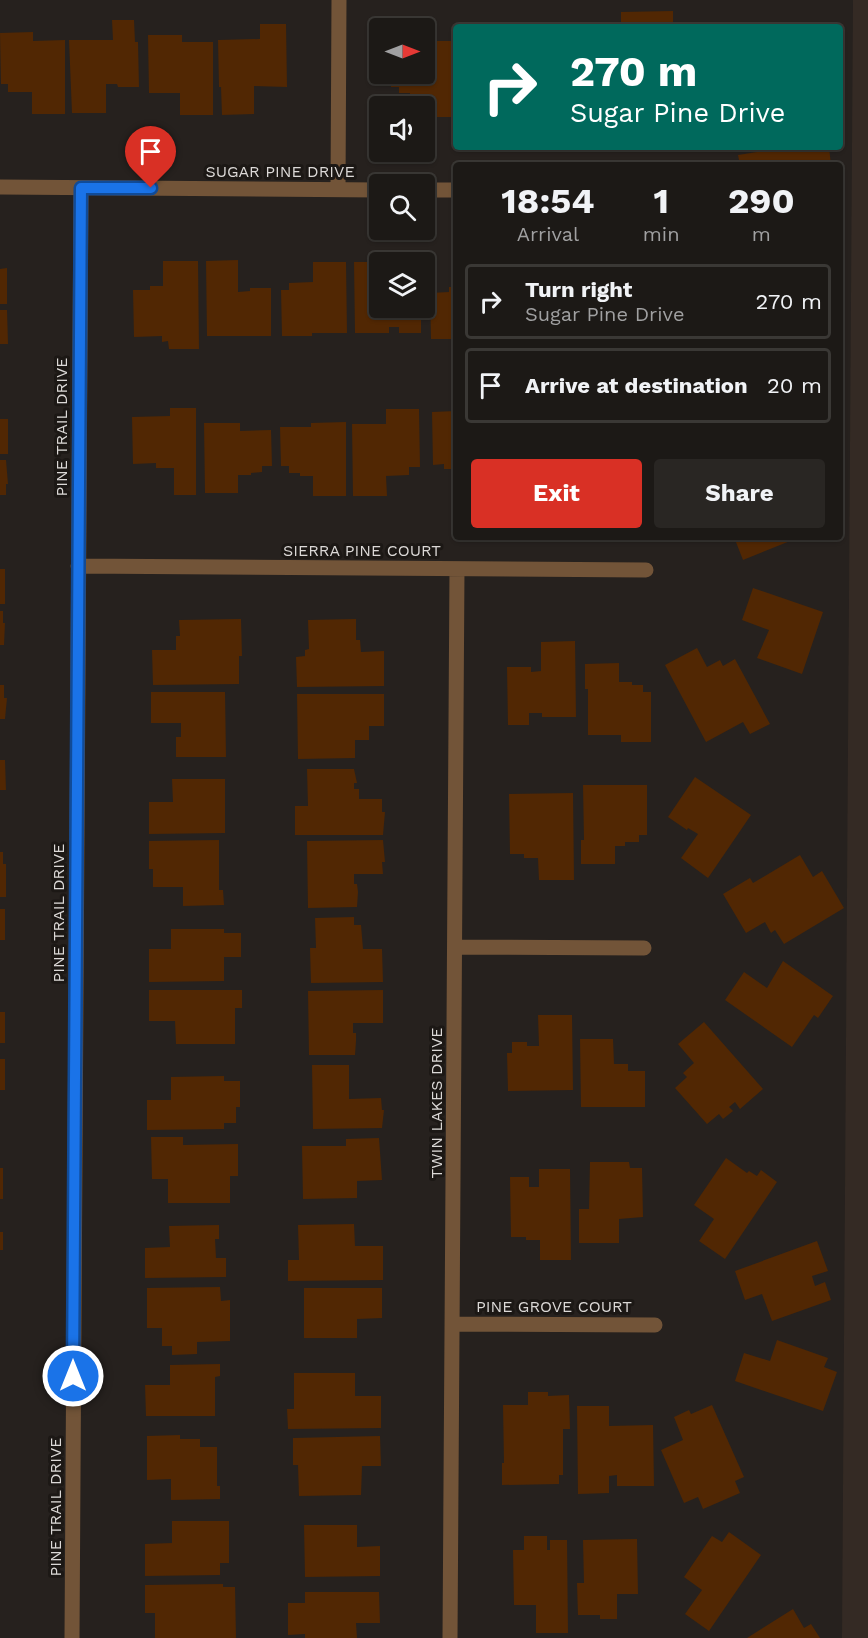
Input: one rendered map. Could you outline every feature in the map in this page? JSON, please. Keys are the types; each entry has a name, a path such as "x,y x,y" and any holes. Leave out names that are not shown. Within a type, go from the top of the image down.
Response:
{"street":[{"path":"338,189 339,0"},
{"name":"SUGAR PINE DRIVE","path":"0,187 369,190"},
{"name":"PINE TRAIL DRIVE","path":"72,1638 81,188"},
{"path":"435,190 453,190"},
{"name":"SIERRA PINE COURT","path":"78,566 646,570"},
{"name":"TWIN LAKES DRIVE","path":"450,1638 457,568"},
{"path":"455,947 644,948"},
{"name":"PINE GROVE COURT","path":"452,1324 655,1325"}],"shaded area":[{"path":"853,0 868,0 868,1638 842,1638"}],"building":[{"path":"673,11 673,24 623,24 621,23 621,12"},
{"path":"112,20 134,20 135,42 138,42 139,87 118,87 117,84 106,84 106,113 72,113 69,40 113,40"},
{"path":"260,24 286,24 287,87 254,86 254,114 222,115 218,40 260,39"},
{"path":"33,32 33,41 65,40 65,114 32,114 32,92 8,92 8,84 1,84 0,33"},
{"path":"148,35 182,35 182,42 213,42 213,115 180,115 180,93 149,93"},
{"path":"435,41 453,41 453,117 435,117 435,96 410,96 410,93 399,93 399,87 391,87 391,84 435,84"},
{"path":"829,150 831,162 739,162 738,155 763,151"},
{"path":"238,260 238,292 250,291 250,288 271,288 271,336 207,336 206,261"},
{"path":"163,261 198,261 199,349 169,349 168,341 162,342 162,336 134,337 133,290 150,290 150,286 163,286"},
{"path":"313,262 346,262 347,333 282,336 281,290 289,290 289,283 313,282"},
{"path":"354,262 369,262 369,318 421,318 421,333 399,333 399,327 389,327 389,333 355,333"},
{"path":"7,268 7,304 0,304 0,269"},
{"path":"449,287 453,287 453,339 431,339 431,318 435,318 435,293 449,292"},
{"path":"0,310 7,310 8,344 0,344"},
{"path":"170,408 196,408 196,495 174,495 174,468 156,468 156,463 133,464 132,417 170,416"},
{"path":"386,409 419,409 420,467 409,467 409,475 386,476 387,496 353,496 352,424 386,424"},
{"path":"453,411 453,469 444,469 444,464 433,465 432,412"},
{"path":"0,419 8,419 8,454 0,454"},
{"path":"346,422 346,496 313,496 313,476 289,473 289,466 281,466 280,427 311,427 311,423"},
{"path":"204,423 240,423 240,431 271,430 272,466 262,466 262,472 251,473 251,475 238,475 238,493 205,493"},
{"path":"0,460 6,460 8,484 6,484 6,495 0,495"},
{"path":"735,540 793,540 743,560"},
{"path":"0,569 5,569 5,604 0,604"},
{"path":"753,588 823,612 802,674 757,658 769,630 742,620"},
{"path":"0,611 3,611 3,623 5,623 4,645 0,645"},
{"path":"241,619 242,656 239,656 239,684 153,685 152,650 176,650 176,636 180,636 179,620"},
{"path":"356,619 356,640 360,640 361,652 384,651 384,686 297,687 296,657 305,656 305,650 309,649 308,620"},
{"path":"575,641 576,717 542,717 542,713 529,713 529,725 508,725 507,667 531,667 531,672 541,671 541,642"},
{"path":"697,648 707,667 720,660 723,666 735,659 770,724 750,734 743,722 706,742 665,665"},
{"path":"619,663 619,682 643,685 643,692 651,692 651,742 621,742 621,735 588,735 588,689 585,689 585,664"},
{"path":"0,685 4,685 4,698 7,698 5,719 0,719"},
{"path":"151,692 225,692 226,757 176,757 176,737 181,737 181,723 151,723"},
{"path":"297,694 384,694 384,726 369,726 369,740 355,740 355,758 298,759"},
{"path":"0,760 5,760 6,790 0,790"},
{"path":"307,769 354,769 357,783 354,783 354,789 359,789 359,799 382,799 382,812 385,812 383,835 295,835 295,806 308,806"},
{"path":"695,777 751,815 708,878 681,858 698,834 688,828 687,830 668,817"},
{"path":"172,779 225,779 225,833 149,834 149,802 173,802"},
{"path":"583,785 647,785 647,835 639,835 639,842 625,842 625,846 615,846 615,864 581,864 581,840 584,840"},
{"path":"573,793 574,880 539,880 538,858 524,858 524,854 510,854 509,794"},
{"path":"219,840 219,890 223,890 224,905 183,906 183,887 153,887 153,869 149,869 149,841"},
{"path":"383,840 385,862 382,862 383,874 354,874 354,884 357,884 358,892 357,907 308,908 307,841"},
{"path":"0,852 3,852 3,864 6,864 6,897 0,897"},
{"path":"800,855 813,877 822,871 844,908 784,944 775,930 771,933 765,922 746,933 723,894 750,878 753,883"},
{"path":"0,909 5,909 5,940 0,940"},
{"path":"354,917 354,925 361,925 363,949 382,949 383,982 311,983 310,948 316,948 315,918"},
{"path":"171,929 224,929 224,933 241,933 241,957 224,957 224,981 149,982 149,949 171,949"},
{"path":"783,961 833,996 818,1018 814,1015 792,1047 725,1000 744,972 767,988"},
{"path":"149,990 242,990 242,1008 235,1008 235,1044 176,1044 175,1021 149,1021"},
{"path":"383,990 383,1023 353,1023 353,1033 356,1033 355,1055 309,1055 308,991"},
{"path":"0,1012 5,1012 5,1043 0,1043"},
{"path":"538,1015 572,1015 573,1090 508,1091 507,1053 512,1053 512,1042 527,1042 527,1046 539,1046"},
{"path":"704,1022 763,1089 740,1109 735,1102 729,1107 733,1111 723,1119 719,1114 707,1124 675,1088 687,1077 683,1073 694,1063 678,1044"},
{"path":"580,1039 613,1039 614,1064 628,1064 628,1071 645,1071 645,1107 581,1107"},
{"path":"0,1059 5,1059 5,1090 0,1090"},
{"path":"312,1065 349,1065 349,1099 381,1098 382,1110 384,1110 382,1128 313,1129"},
{"path":"224,1076 224,1081 240,1081 240,1107 236,1107 236,1123 224,1123 224,1129 147,1130 147,1100 171,1100 171,1077"},
{"path":"151,1137 183,1137 183,1145 238,1144 238,1176 230,1176 230,1203 168,1203 168,1179 152,1179"},
{"path":"379,1138 382,1180 357,1181 357,1198 303,1199 302,1146 346,1146 346,1139"},
{"path":"726,1158 747,1173 749,1171 757,1176 761,1170 777,1182 725,1259 699,1241 714,1219 694,1205"},
{"path":"590,1162 629,1162 630,1168 642,1168 643,1217 619,1219 619,1243 579,1243 579,1209 589,1209"},
{"path":"0,1168 3,1168 3,1199 0,1199"},
{"path":"539,1169 570,1169 571,1260 540,1260 540,1240 511,1237 510,1177 529,1177 529,1187 539,1187"},
{"path":"354,1224 355,1246 383,1246 383,1280 288,1281 288,1260 299,1260 298,1225"},
{"path":"219,1225 219,1239 215,1239 216,1258 226,1258 226,1277 145,1278 145,1248 170,1247 169,1226"},
{"path":"0,1232 3,1232 3,1250 0,1250"},
{"path":"817,1241 828,1271 812,1276 815,1286 825,1282 831,1300 772,1321 762,1294 745,1300 735,1271"},
{"path":"220,1287 221,1301 230,1300 230,1341 197,1342 197,1354 172,1355 172,1346 162,1346 162,1328 147,1328 147,1288"},
{"path":"304,1288 382,1288 382,1318 357,1319 357,1338 304,1338"},
{"path":"777,1340 828,1358 824,1367 837,1372 823,1411 735,1381 744,1353 770,1361"},
{"path":"220,1364 220,1376 215,1377 215,1416 146,1416 145,1385 170,1385 170,1365"},
{"path":"294,1373 355,1373 355,1396 381,1396 381,1428 288,1429 287,1409 294,1409"},
{"path":"528,1392 548,1392 548,1396 569,1395 570,1429 563,1429 563,1475 559,1475 559,1484 502,1485 503,1405 528,1405"},
{"path":"712,1405 744,1477 735,1481 740,1493 703,1509 698,1497 684,1503 661,1450 683,1440 674,1417 689,1410 691,1414"},
{"path":"577,1406 609,1406 609,1426 653,1425 654,1486 617,1486 617,1475 609,1476 609,1493 578,1494"},
{"path":"180,1435 180,1439 200,1439 200,1447 217,1447 217,1486 220,1486 220,1499 171,1500 171,1479 147,1480 147,1436"},
{"path":"380,1436 381,1466 362,1466 361,1495 299,1496 298,1465 293,1465 293,1438"},
{"path":"172,1521 229,1521 229,1563 220,1563 220,1575 145,1576 145,1544 172,1543"},
{"path":"304,1525 357,1525 357,1547 380,1546 380,1576 305,1577"},
{"path":"729,1532 761,1555 709,1631 685,1614 702,1590 684,1577 712,1536 722,1542"},
{"path":"524,1536 547,1536 547,1550 550,1550 550,1540 567,1540 568,1633 536,1633 536,1605 514,1605 513,1550 524,1550"},
{"path":"637,1539 638,1594 617,1594 617,1619 600,1619 600,1615 578,1615 577,1583 584,1583 583,1540"},
{"path":"223,1584 223,1587 235,1587 236,1638 155,1638 155,1613 145,1613 145,1585"},
{"path":"305,1592 379,1592 380,1623 356,1623 357,1638 305,1638 305,1634 288,1635 288,1603 305,1603"},
{"path":"793,1609 804,1628 811,1624 820,1638 747,1638"}],"route":[{"path":"73,1376 81,188 151,188"}]}
